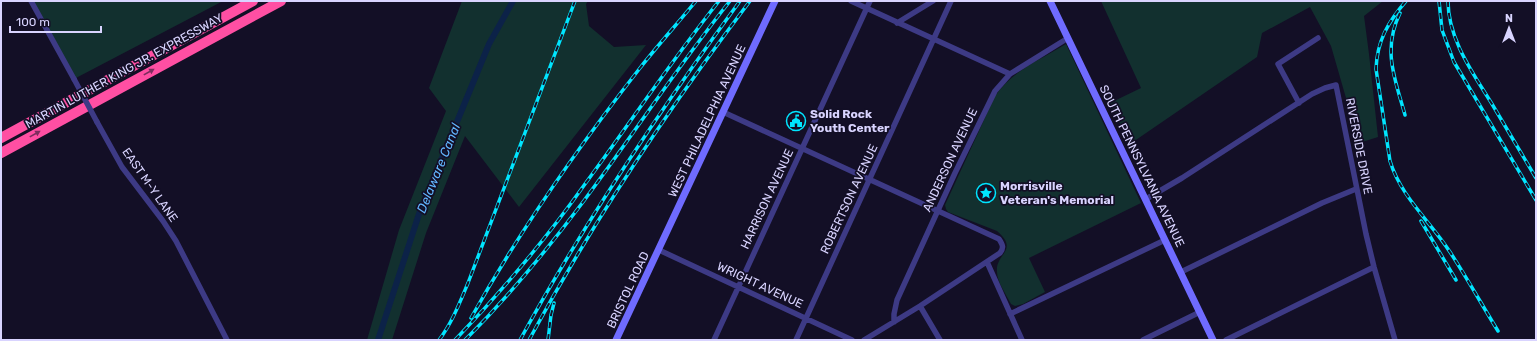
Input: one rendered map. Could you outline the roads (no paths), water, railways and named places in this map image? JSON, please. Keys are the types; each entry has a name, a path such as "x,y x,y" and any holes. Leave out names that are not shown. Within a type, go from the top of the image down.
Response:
{"highway":[{"name":"MARTIN LUTHER KING JR. EXPRESSWAY","path":"1,138 253,1"},
{"name":"MARTIN LUTHER KING JR. EXPRESSWAY","path":"1,153 281,1"}],"main road":[{"name":"WEST PHILADELPHIA AVENUE","path":"659,250 775,1"},
{"name":"SOUTH PENNSYLVANIA AVENUE","path":"1050,1 1213,340"},
{"name":"BRISTOL ROAD","path":"616,340 659,250"}],"street":[{"name":"EAST M-Y LANE","path":"31,1 122,167 163,221 176,241 227,340"},
{"path":"851,1 1010,74"},
{"name":"HARRISON AVENUE","path":"714,340 870,1"},
{"path":"897,23 933,1"},
{"name":"ROBERTSON AVENUE","path":"796,340 951,1"},
{"name":"ANDERSON AVENUE","path":"894,322 897,300 995,91 1010,74 1068,38"},
{"path":"1146,199 1182,178 1299,103 1278,64 1318,38"},
{"name":"RIVERSIDE DRIVE","path":"1299,103 1320,90 1336,85 1356,189 1374,267 1395,340"},
{"path":"723,112 938,210 999,239 1003,245 1002,250 987,262 920,306 864,340"},
{"path":"1181,272 1322,202 1356,189"},
{"path":"1010,314 1165,240"},
{"name":"WRIGHT AVENUE","path":"659,250 852,340"},
{"path":"987,262 1022,340"},
{"path":"1226,340 1374,267"},
{"path":"920,306 940,340"},
{"path":"1143,340 1200,312"}],"waterway":[{"name":"Delaware Canal","path":"378,340 419,214 489,44 513,1"}],"railway":[{"path":"439,340 452,320 468,283 575,1"},
{"path":"471,318 529,222 572,159 640,68 696,1"},
{"path":"455,340 507,284 555,225 719,1"},
{"path":"465,340 512,290 569,220 602,177 692,50 730,1"},
{"path":"520,340 571,252 624,167 681,83 740,1"},
{"path":"529,340 579,252 633,166 690,82 750,1"},
{"path":"1406,1 1389,24 1381,41 1377,59 1376,69 1390,161 1401,186 1450,252 1498,331"},
{"path":"1439,1 1442,30 1454,62 1536,200"},
{"path":"1448,1 1452,29 1463,55 1536,178"},
{"path":"1400,13 1392,39 1391,52 1394,77 1405,115"},
{"path":"1421,221 1456,280"},
{"path":"548,340 554,303"}],"place":[{"name":"Solid Rock Youth Center","path":"796,121"},
{"name":"Morrisville Veteran's Memorial","path":"986,193"}]}
